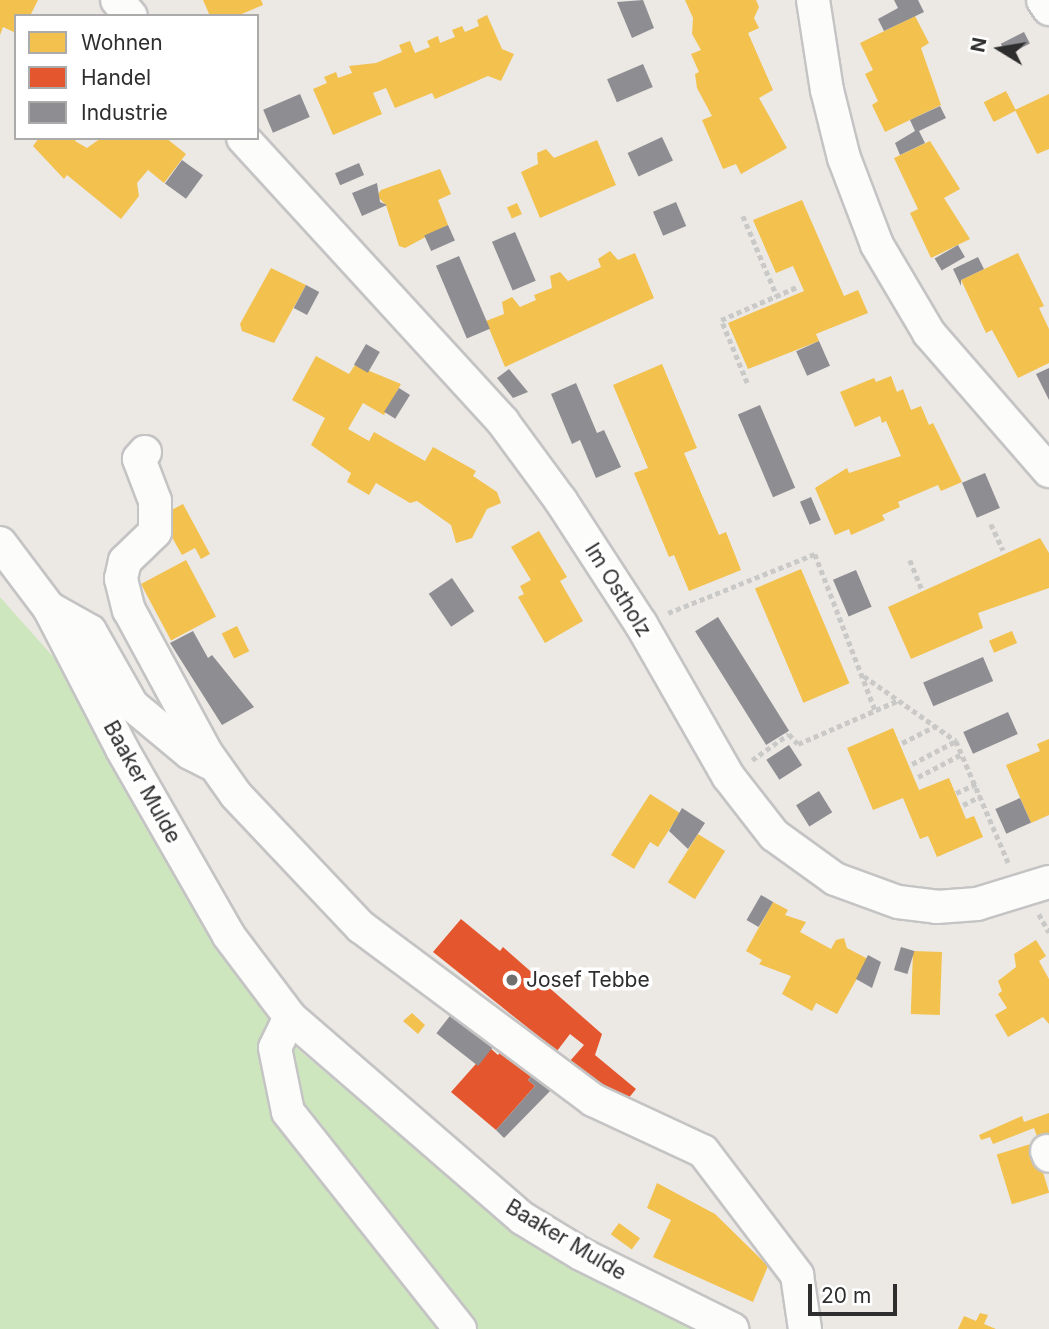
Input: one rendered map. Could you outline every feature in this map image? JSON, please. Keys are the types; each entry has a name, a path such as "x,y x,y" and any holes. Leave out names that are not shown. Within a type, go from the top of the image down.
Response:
{"street":[{"path":"117,0 129,14"},
{"path":"813,0 827,90 844,158 877,245 929,333 1049,471"},
{"path":"1043,0 1049,9"},
{"name":"Im Ostholz","path":"245,140 503,422 561,501 641,624 728,776 774,835 796,854 835,879 877,895 937,907 977,904 1049,882"},
{"path":"145,452 139,459 155,501 155,532 125,561 121,579 129,610 218,766 258,822 361,927 593,1100 703,1151 797,1275 805,1329"},
{"name":"Baaker Mulde","path":"0,543 49,608 122,749 229,936 290,1017 522,1218 581,1254 732,1329"},
{"path":"49,608 90,631 132,705 190,753 218,766"},
{"path":"290,1017 275,1048 288,1112 460,1329"}],"path":[{"path":"743,216 777,296"},
{"path":"747,383 721,320 797,287"},
{"path":"991,524 1003,550"},
{"path":"692,604 815,554 876,712"},
{"path":"910,560 922,590"},
{"path":"862,675 956,741 1010,868"},
{"path":"728,776 789,734 798,744 899,700"},
{"path":"902,743 936,726"},
{"path":"912,764 956,741"},
{"path":"918,777 962,754"},
{"path":"956,793 976,784"},
{"path":"963,805 981,796"}],"green space":[{"path":"0,597 72,678 285,1038 511,1231 725,1329 0,1329"}],"building: Wohnen":[{"path":"0,0 38,0 31,14 14,14 14,32 3,27 0,35"},
{"path":"203,0 261,0 263,5 242,14 209,14"},
{"path":"685,0 756,0 759,7 754,18 759,28 748,33 773,90 759,98 787,148 741,174 736,164 723,169 702,120 712,116 697,88 695,74 699,72 691,54 701,50 692,34 693,18"},
{"path":"487,15 502,49 514,54 501,81 488,76 435,99 432,93 395,108 386,88 373,93 382,114 333,135 313,89 327,83 324,77 336,72 338,78 352,73 349,66 376,63 402,52 399,45 410,41 415,53 430,47 427,41 438,36 440,43 455,37 452,30 462,26 465,32 479,26 477,20"},
{"path":"915,16 929,43 921,48 941,105 885,132 872,105 878,101 865,74 873,70 860,43"},
{"path":"1006,91 1016,111 994,122 984,102"},
{"path":"1049,94 1049,149 1037,154 1015,110"},
{"path":"38,140 76,140 87,148 98,140 168,140 186,154 164,183 148,170 137,183 139,196 121,219 67,175 64,179 33,146"},
{"path":"597,140 616,185 540,218 521,172 538,164 537,153 546,149 554,158"},
{"path":"930,141 960,189 944,198 970,239 931,258 910,213 918,209 894,158"},
{"path":"440,169 451,194 438,200 448,225 405,248 399,246 386,205 377,196 381,190"},
{"path":"802,200 844,296 858,290 868,313 816,334 819,341 748,369 728,323 804,291 793,266 776,273 753,220"},
{"path":"517,203 522,214 512,218 507,207"},
{"path":"610,251 618,260 635,253 654,298 505,367 486,321 504,314 502,302 512,297 520,307 536,300 534,295 552,288 550,276 560,272 568,281 585,274 601,267 598,259"},
{"path":"1018,253 1044,306 1039,308 1049,329 1049,363 1018,378 992,330 986,333 961,280"},
{"path":"271,268 306,285 274,343 242,331 240,324"},
{"path":"316,356 349,374 355,365 401,384 384,415 363,403 348,429 369,441 374,432 425,461 433,447 476,471 473,476 497,492 501,503 487,509 472,538 456,543 451,525 417,501 410,503 376,483 369,495 347,482 351,473 311,445 325,418 292,400"},
{"path":"662,364 697,448 684,453 719,535 726,532 741,570 689,591 674,555 669,557 634,473 648,468 613,385"},
{"path":"891,376 897,392 903,389 911,410 921,406 929,425 933,423 962,482 941,491 938,485 898,502 900,507 882,515 885,520 851,535 849,529 835,535 815,488 847,468 849,473 901,456 886,421 882,423 880,416 855,427 840,392 874,378 876,382"},
{"path":"183,504 210,554 201,559 195,548 182,555 160,516"},
{"path":"539,531 567,577 560,581 583,621 545,643 518,597 524,594 520,586 531,580 511,547"},
{"path":"1040,538 1049,553 1049,588 978,613 983,628 911,659 888,607"},
{"path":"186,560 216,617 171,640 141,584"},
{"path":"801,569 849,683 803,703 755,589"},
{"path":"237,626 249,651 234,659 222,633"},
{"path":"1012,631 1017,643 994,653 989,641"},
{"path":"893,728 919,790 949,778 966,819 974,816 983,837 937,857 928,836 920,839 903,798 873,810 847,748"},
{"path":"1049,739 1049,815 1031,823 1006,765 1040,751 1037,744"},
{"path":"650,794 680,813 658,847 650,842 634,869 611,855"},
{"path":"698,834 725,851 695,899 668,882"},
{"path":"773,902 788,910 785,915 806,922 800,932 831,949 836,940 844,938 847,948 868,959 837,1014 816,1003 812,1011 782,994 791,976 759,964 762,960 746,951"},
{"path":"1036,940 1046,956 1039,961 1049,979 1049,1024 1043,1017 1008,1037 995,1015 1007,1008 998,994 1002,991 998,981 1016,967 1014,954"},
{"path":"913,951 942,952 940,1015 911,1014"},
{"path":"412,1013 425,1025 418,1034 403,1021"},
{"path":"1049,1113 1049,1139 1039,1142 1034,1128 993,1144 990,1137 981,1140 979,1135 1022,1116 1024,1122"},
{"path":"1034,1143 1049,1193 1012,1204 997,1154"},
{"path":"657,1183 715,1214 768,1266 753,1302 653,1257 671,1220 647,1208"},
{"path":"619,1223 640,1238 632,1250 611,1234"},
{"path":"980,1313 988,1315 984,1324 996,1329 958,1329 964,1316 976,1321"}],"building: Handel":[{"path":"461,919 500,951 503,947 602,1034 595,1055 636,1089 623,1105 570,1061 584,1045 570,1034 557,1051 433,952"},
{"path":"490,1048 498,1055 502,1050 535,1072 528,1080 535,1086 496,1130 451,1092"}],"building: Industrie":[{"path":"643,0 654,28 632,38 617,2"},
{"path":"894,0 918,0 924,12 884,31 878,19 898,8"},
{"path":"1024,32 1030,44 1007,55 1001,44"},
{"path":"643,64 653,87 617,102 607,79"},
{"path":"300,94 310,117 273,133 263,110"},
{"path":"940,106 946,118 919,131 925,143 900,155 895,143 915,131 910,120"},
{"path":"662,137 673,161 639,177 628,153"},
{"path":"182,160 203,175 186,199 165,183"},
{"path":"359,163 364,175 340,185 335,173"},
{"path":"377,183 380,202 387,205 362,216 352,193"},
{"path":"676,202 686,226 663,236 653,212"},
{"path":"448,225 455,241 431,251 424,236"},
{"path":"515,232 536,281 513,291 492,242"},
{"path":"958,245 965,257 942,271 935,258"},
{"path":"459,256 490,329 467,338 436,266"},
{"path":"978,257 984,269 961,280 961,286 953,269"},
{"path":"306,285 319,292 307,315 294,308"},
{"path":"819,341 830,366 807,376 796,351"},
{"path":"366,344 380,352 368,373 354,365"},
{"path":"1049,368 1049,400 1036,374"},
{"path":"509,369 528,392 513,398 497,378"},
{"path":"576,383 597,433 604,430 621,467 596,478 580,440 572,444 551,394"},
{"path":"399,388 410,395 395,419 384,412"},
{"path":"760,405 795,488 773,497 738,414"},
{"path":"985,473 1000,508 977,518 962,483"},
{"path":"811,497 821,520 810,525 800,502"},
{"path":"856,570 872,607 849,617 833,580"},
{"path":"452,578 474,611 451,627 429,594"},
{"path":"718,617 789,731 766,745 695,631"},
{"path":"193,631 208,658 212,655 254,707 222,725 170,643"},
{"path":"983,657 993,681 933,706 923,682"},
{"path":"1008,712 1018,734 973,754 963,732"},
{"path":"789,745 802,765 779,780 766,760"},
{"path":"819,791 832,812 809,827 796,805"},
{"path":"1020,798 1031,823 1006,834 995,809"},
{"path":"682,808 705,823 688,849 669,831"},
{"path":"761,895 773,902 759,927 746,920"},
{"path":"901,947 914,951 907,974 894,970"},
{"path":"868,955 881,962 872,988 856,979"},
{"path":"453,1012 495,1045 478,1066 436,1033"},
{"path":"535,1072 554,1087 504,1138 496,1130 535,1086 528,1080"}],"place":[{"name":"Josef Tebbe","path":"512,980"}]}
